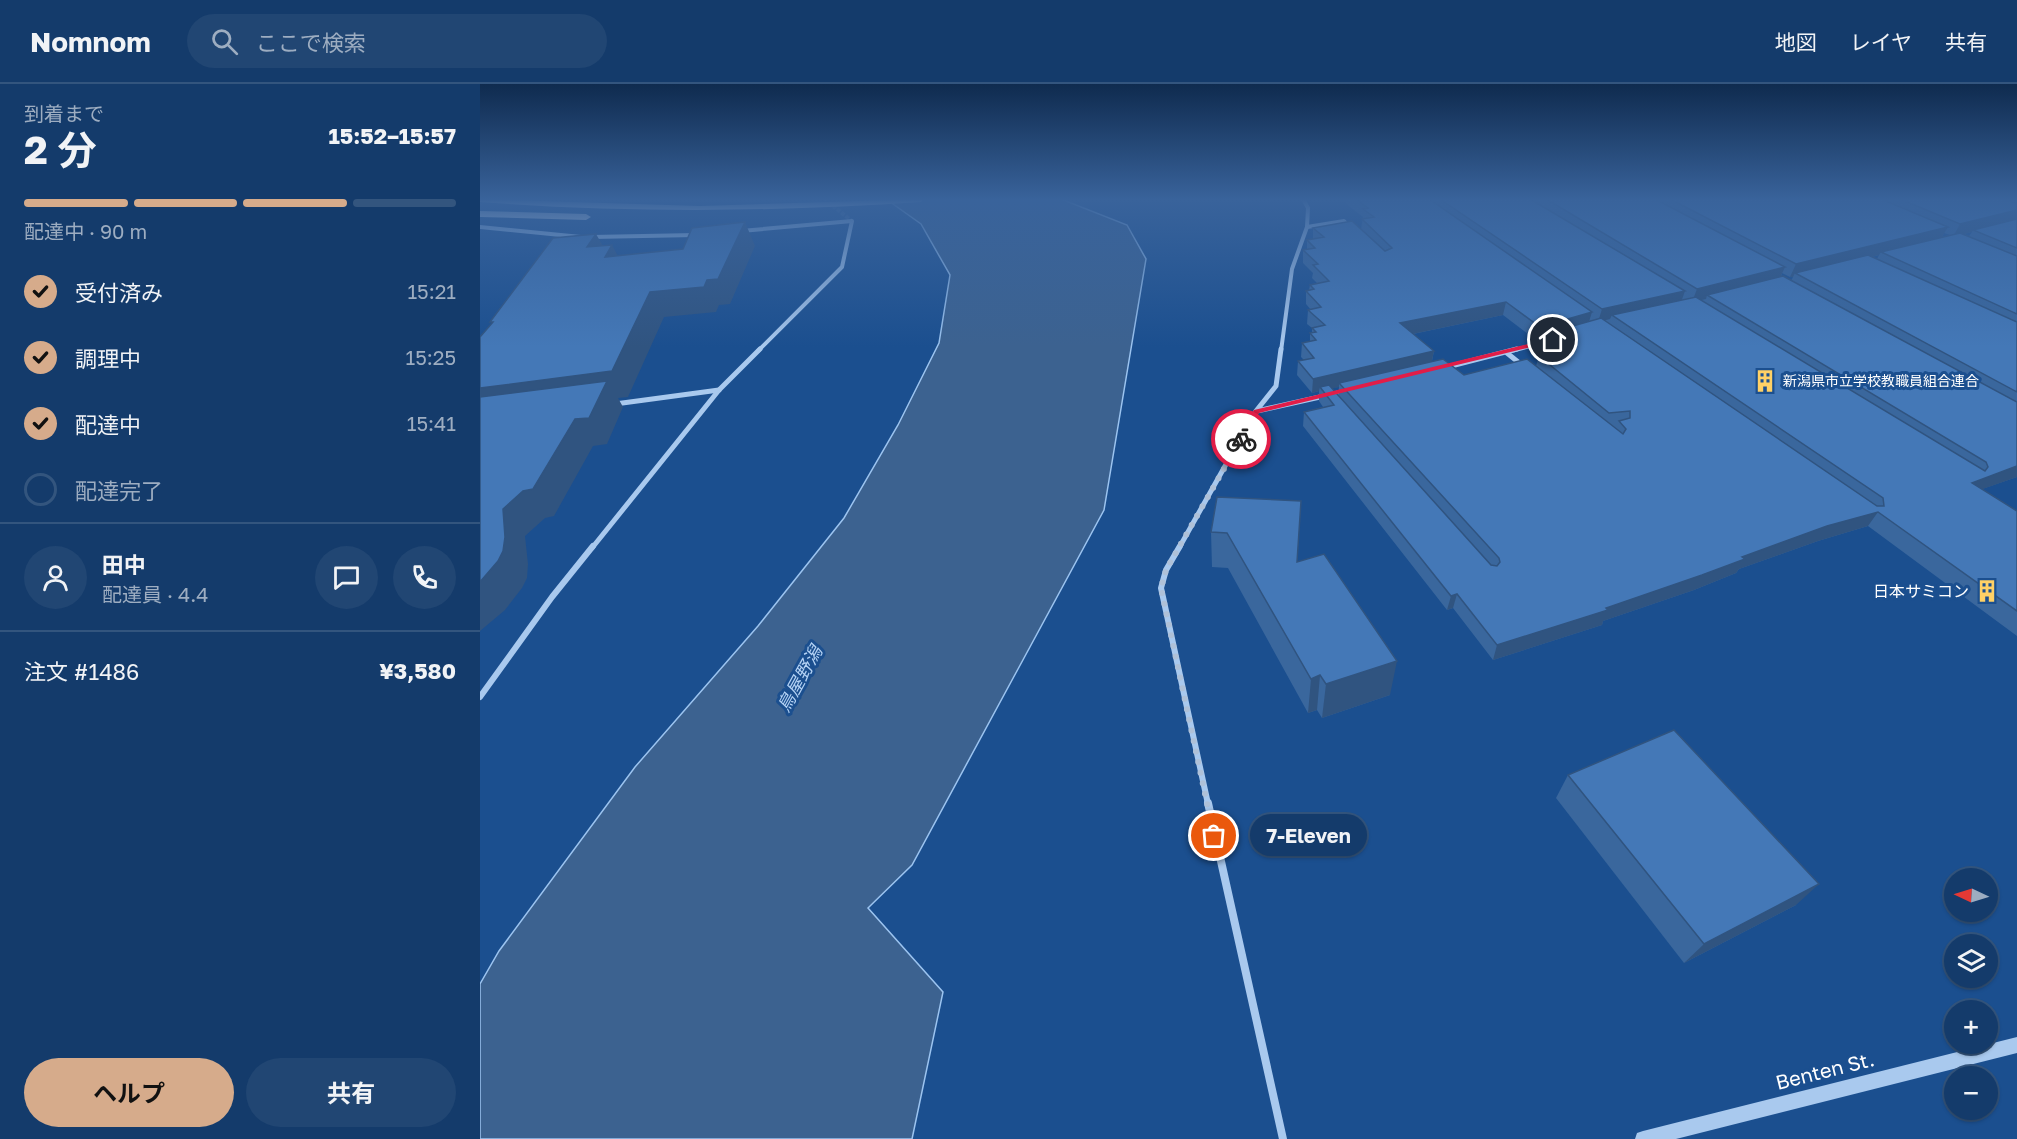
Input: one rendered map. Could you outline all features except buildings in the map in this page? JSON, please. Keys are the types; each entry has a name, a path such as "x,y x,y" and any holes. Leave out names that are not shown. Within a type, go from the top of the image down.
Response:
{"street":[{"path":"480,697 552,597 719,390 842,267 846,248"},
{"path":"1284,1139 1254,1016 1161,588 1166,570 1256,411 1276,386 1292,268 1299,248"},
{"path":"1441,369 1565,336"},
{"path":"1507,353 1525,368"},
{"path":"605,405 719,390"},
{"path":"1256,411 1352,390"},
{"path":"1330,395 1338,404"},
{"name":"Benten St.","path":"1643,1139 2017,1044"}],"water":[{"name":"鳥屋野潟","path":"935,248 1140,248 1146,259 1104,510 912,865 868,908 943,992 912,1139 480,1139 480,984 499,951 635,767 758,626 844,518 898,425 939,343 950,275"}],"way so far":[{"path":"1214,836 1161,588 1166,570 1241,439"}],"place":[{"name":"新潟県市立学校教職員組合連合","path":"1765,381"},
{"name":"日本サミコン","path":"1987,591"},
{"name":"7-Eleven","path":"1214,836"}],"route":[{"path":"1241,439 1256,411 1507,353 1553,340"}]}
